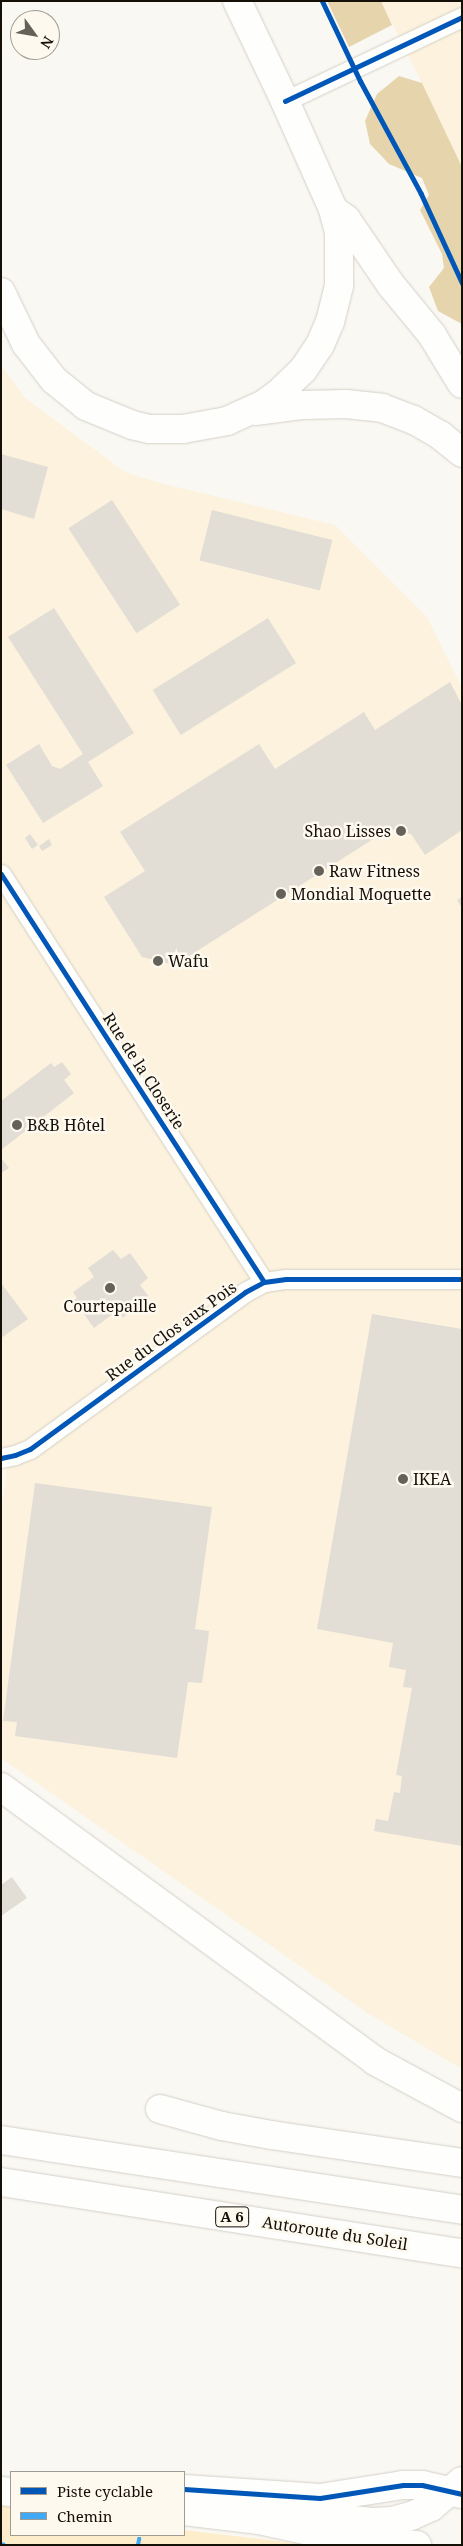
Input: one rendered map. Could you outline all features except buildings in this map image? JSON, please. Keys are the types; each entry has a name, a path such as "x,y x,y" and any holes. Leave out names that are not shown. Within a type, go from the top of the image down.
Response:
{"main road":[{"path":"2,296 26,344 54,380 86,406 111,418 150,428 183,429 210,426 249,412 279,394 303,370 320,345 330,322 339,285 341,252 333,210 285,101 237,1"},
{"path":"333,210 346,219 391,285 432,335 462,384"},
{"path":"249,412 302,405 346,404 382,408 414,420 440,435 462,452"},
{"path":"1,1787 376,2061 462,2108"},
{"path":"160,2109 232,2128 462,2163"},
{"path":"1,2140 462,2210"},
{"name":"Autoroute du Soleil","path":"1,2182 462,2252"},
{"path":"185,2489 320,2498 403,2485 458,2489"},
{"path":"259,2520 308,2515 372,2522 392,2521 411,2516 431,2507 458,2489"},
{"path":"185,2511 259,2520 310,2531 417,2545"}],"street":[{"path":"285,101 462,17"},
{"name":"Rue de la Closerie","path":"1,874 264,1282"},
{"name":"Rue du Clos aux Pois","path":"2,1458 15,1455 38,1443 245,1292 264,1282 286,1279 462,1279"}],"shaded area":[{"path":"327,1 381,1 392,25 349,47"},
{"path":"381,1 462,1 462,167 422,83"},
{"path":"399,76 422,83 462,167 462,324 438,311 429,287 444,268 442,254 420,210 429,195 422,178 389,164 370,144 365,121 377,94"},
{"path":"1,365 25,398 125,472 160,483 335,525 427,617 462,688 462,2069 366,2012 1,1758 1,1516 8,1460 1,1456"},
{"path":"1,2503 10,2505 10,2536 185,2536 185,2530 310,2545 1,2545"}],"marked path":[{"path":"138,2545 140,2536"},
{"path":"1,2544 5,2545"}],"cycle path":[{"path":"322,1 360,81 421,194 462,283"},
{"path":"285,101 462,17"},
{"path":"1,874 264,1282"},
{"path":"1,1458 30,1449 245,1292 264,1282 286,1279 462,1279"},
{"path":"185,2489 320,2498 403,2485 422,2485 462,2494"}],"place":[{"name":"Shao Lisses","path":"401,831"},
{"name":"Raw Fitness","path":"319,871"},
{"name":"Mondial Moquette","path":"281,894"},
{"name":"Wafu","path":"158,961"},
{"name":"B&B Hôtel","path":"17,1125"},
{"name":"Courtepaille","path":"110,1288"},
{"name":"IKEA","path":"403,1479"}]}
